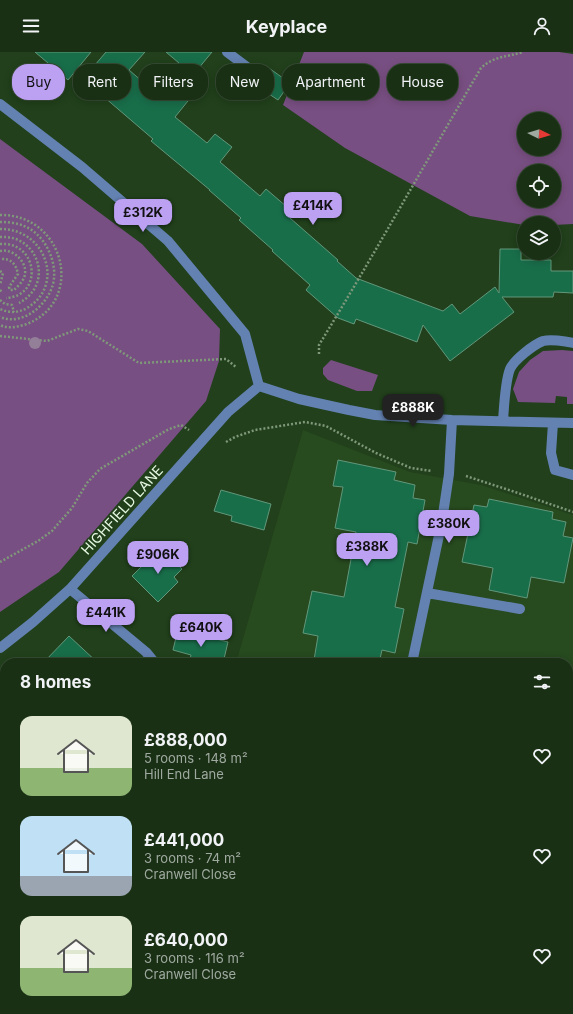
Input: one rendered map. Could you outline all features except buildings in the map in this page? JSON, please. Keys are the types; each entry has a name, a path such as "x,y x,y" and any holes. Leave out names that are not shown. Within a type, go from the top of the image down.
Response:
{"street":[{"path":"230,53 244,64"},
{"path":"0,104 82,167 168,241 245,334 259,386 299,398 376,415 452,420 573,423"},
{"path":"503,421 504,397 511,369 524,352 543,341 565,341 573,343"},
{"name":"HIGHFIELD LANE","path":"0,648 33,622 70,589 228,412 259,386"},
{"path":"413,658 442,521 449,474 452,420"},
{"path":"553,423 551,453 555,470 573,475"},
{"path":"70,589 146,652 151,658"},
{"path":"427,593 520,610"}],"path":[{"path":"319,354 319,344 366,268 481,68 488,62 495,59 523,52"},
{"path":"0,215 19,217 38,225 46,233 57,251 60,261 61,274 56,298 49,308 28,323 17,327 4,327 0,325"},
{"path":"18,224 19,217"},
{"path":"0,222 25,226 41,238 48,249 53,264 54,279 52,290 34,312 22,318 12,320 0,318"},
{"path":"5,222 5,229"},
{"path":"0,229 22,233 30,238 43,254 47,265 45,284 38,299 23,310 5,312 0,309"},
{"path":"0,236 14,238 22,242 33,253 40,270 39,277 32,293 27,299 19,303"},
{"path":"0,244 10,244 18,248 29,259 32,267 32,275 25,290 19,295 6,298"},
{"path":"0,251 3,250 15,254 19,258 26,272 24,278 14,290 14,296"},
{"path":"0,259 6,258 13,261 17,268 18,274 9,287 10,290 14,290"},
{"path":"47,265 53,264"},
{"path":"0,272 3,273 0,285"},
{"path":"0,300 5,304 12,305 14,312"},
{"path":"34,312 38,317"},
{"path":"0,336 47,341 78,329 88,331 139,363 226,359 259,386"},
{"path":"0,562 38,541 52,531 72,508 87,483 100,469 169,429 181,425 192,431 202,442 213,450 235,437 255,430 305,422 326,426 376,453 411,468 468,477 573,512"}],"shaded area":[{"path":"304,52 559,52 573,54 573,224 561,225 561,216 517,216 517,224 470,216 345,148 283,105 285,100 379,100 379,64 299,64"},
{"path":"0,139 142,244 220,329 219,361 206,401 59,572 0,612"},
{"path":"543,351 573,351 573,404 567,404 567,397 556,396 555,403 518,402 513,389 519,372 530,360"},
{"path":"331,360 378,375 372,391 357,391 328,380 323,374 323,368"},
{"path":"303,430 410,472 481,485 573,515 573,658 237,658"}]}
